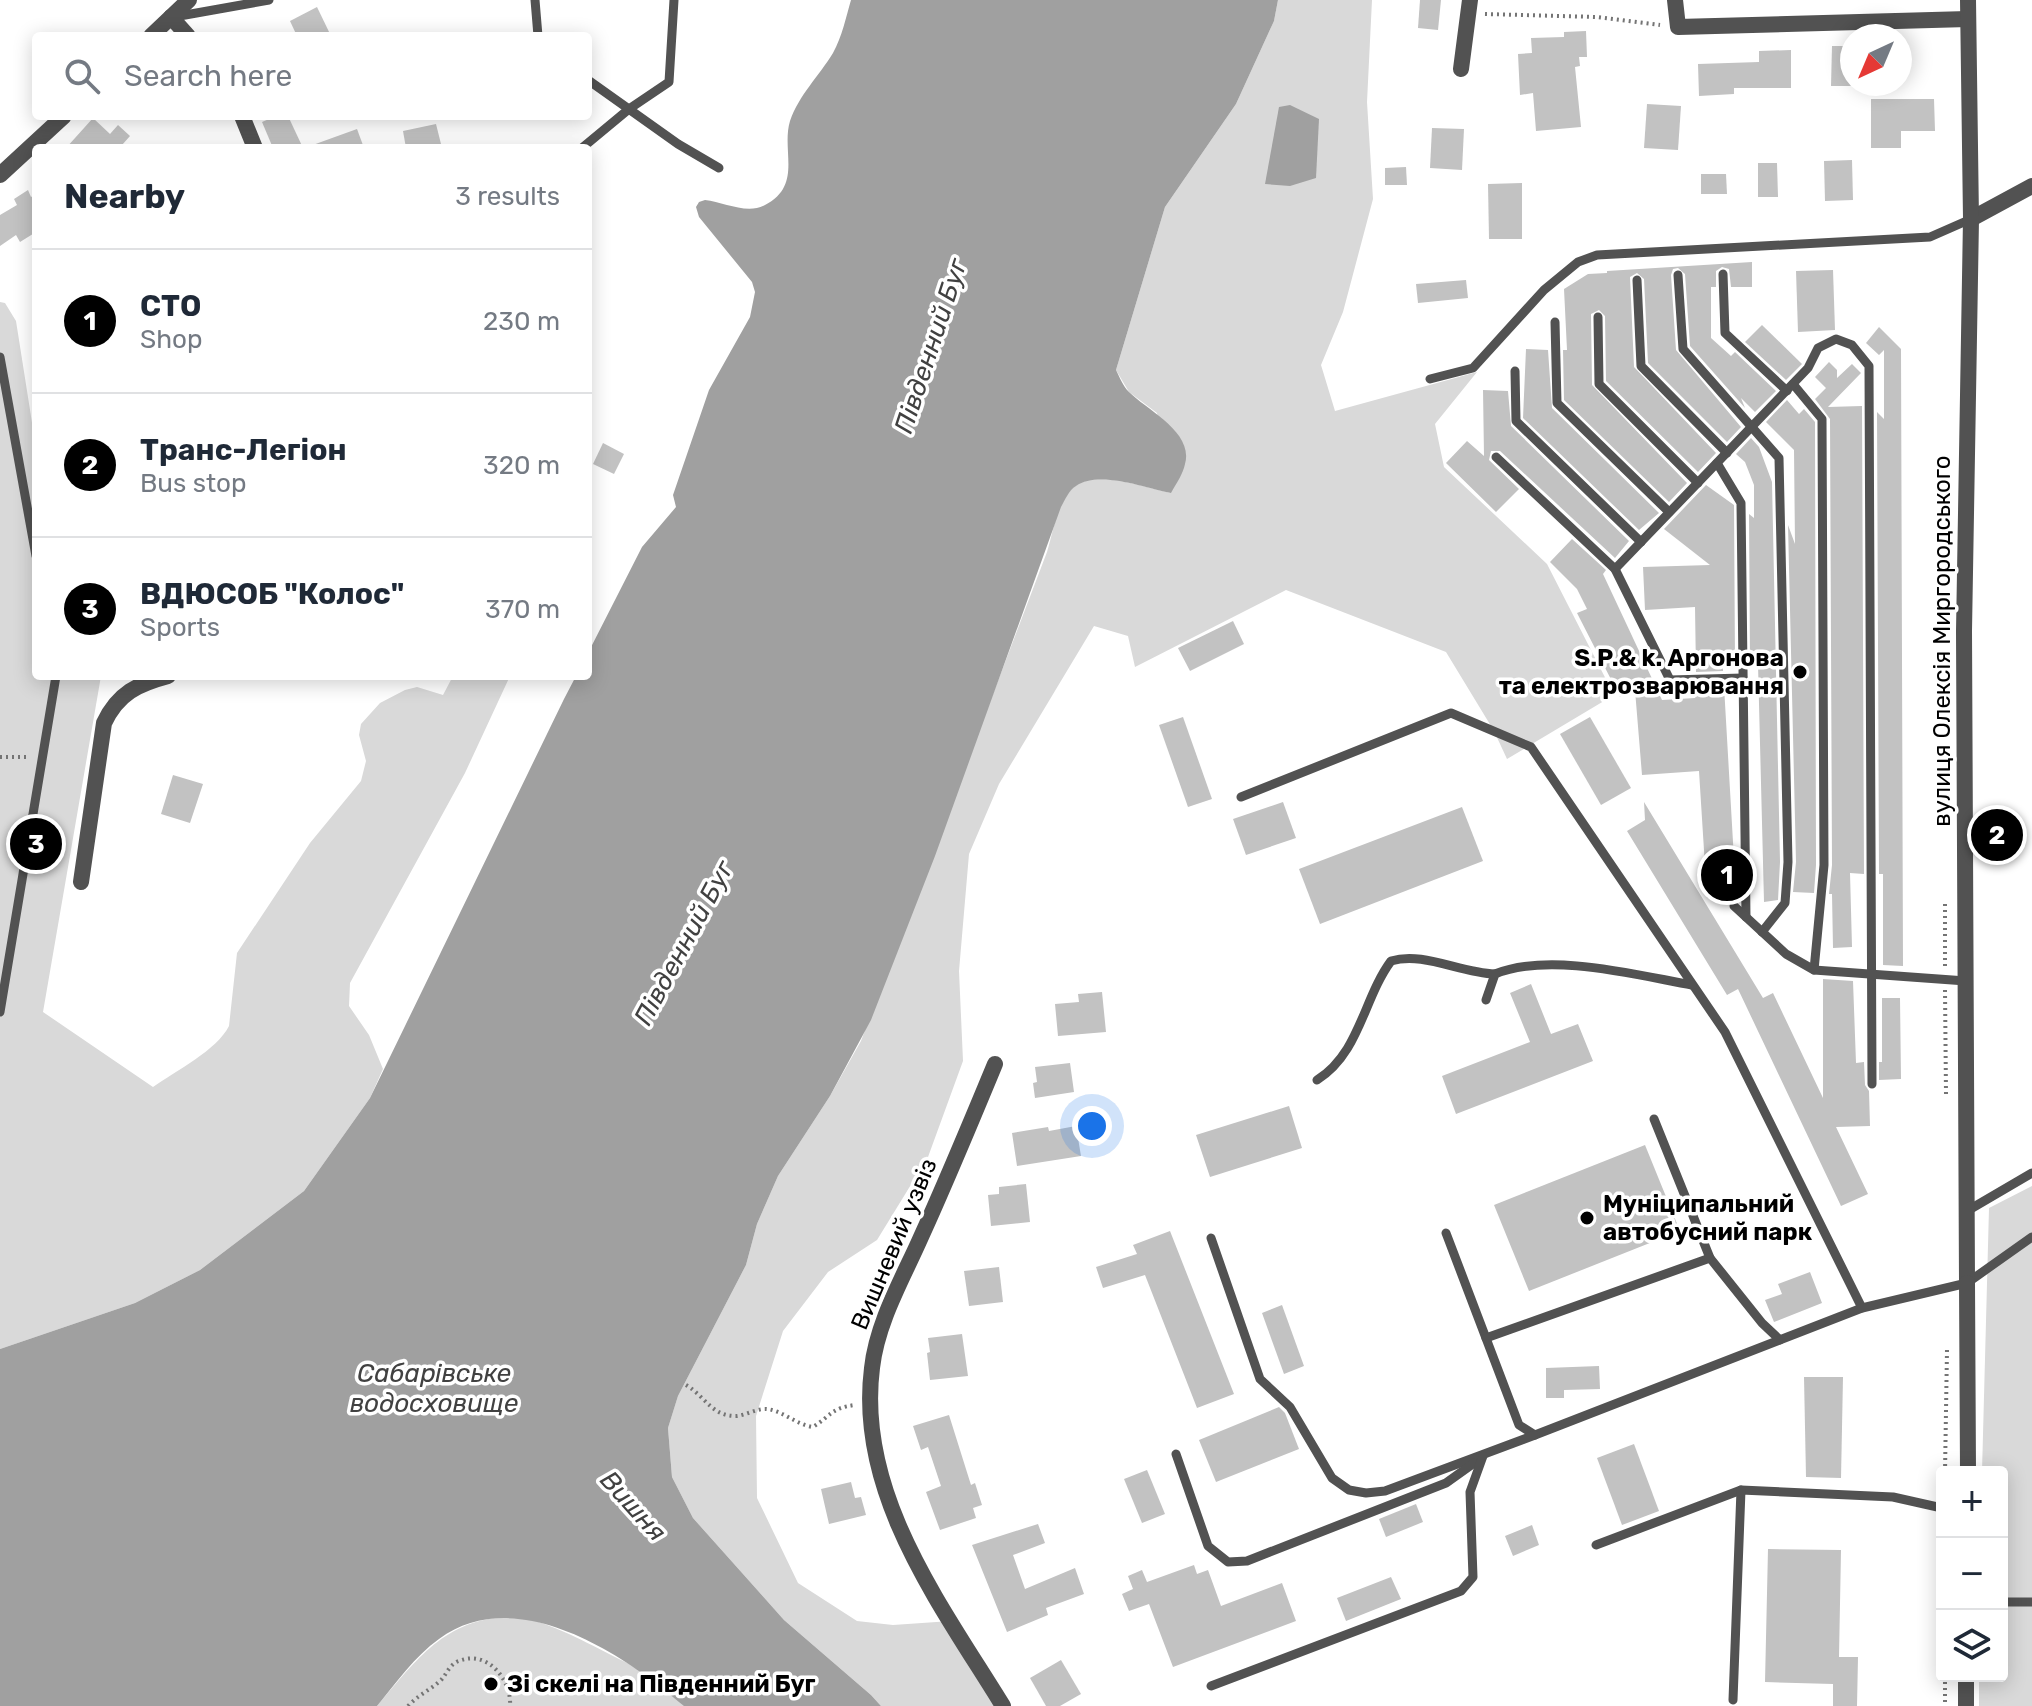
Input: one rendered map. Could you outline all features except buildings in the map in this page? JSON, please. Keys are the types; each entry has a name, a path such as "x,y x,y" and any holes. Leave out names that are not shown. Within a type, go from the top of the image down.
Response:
{"street":[{"path":"155,32 189,0"},
{"path":"1675,0 1678,27 1968,19"},
{"name":"вулиця Олексія Миргородського","path":"1968,0 1971,219 1964,631 1968,1466"},
{"path":"1461,69 1469,7"},
{"path":"171,17 184,32"},
{"path":"34,144 60,120"},
{"path":"244,120 253,144"},
{"path":"0,175 32,146"},
{"path":"1971,219 2032,186"},
{"path":"81,882 104,723 109,711 127,691 154,680"},
{"name":"Вишневий узвіз","path":"995,1064 888,1310 872,1365 870,1404 876,1453 897,1522 913,1557 1003,1706"},
{"path":"1966,1682 1966,1706"}],"lane":[{"path":"171,17 269,0"},
{"path":"535,0 538,32"},
{"path":"587,144 629,109 669,82 674,0"},
{"path":"592,83 678,144 719,168"},
{"path":"1430,379 1473,368 1544,290 1578,262 1597,255 1930,237 1971,219"},
{"path":"1723,274 1725,333 1790,387 1822,419 1824,865 1814,970"},
{"path":"1678,275 1683,349 1779,458 1788,862 1785,903 1762,932"},
{"path":"1637,280 1641,366 1727,453"},
{"path":"1598,317 1599,384 1698,483"},
{"path":"1555,322 1557,403 1669,512"},
{"path":"1615,569 1808,368 1818,348 1836,339 1852,345 1869,366 1872,1084"},
{"path":"0,357 32,534"},
{"path":"1515,371 1516,421 1641,542"},
{"path":"1496,457 1615,569 1670,680 1743,678"},
{"path":"1717,463 1741,503 1746,917"},
{"path":"0,1012 55,680"},
{"path":"1241,797 1451,713 1531,747 1725,1032 1862,1308"},
{"path":"1734,906 1786,954 1814,970 1966,981"},
{"path":"1317,1080 1336,1064 1349,1046 1391,961 1415,957 1472,974 1495,974 1513,967 1581,966 1692,985"},
{"path":"1486,1000 1495,974"},
{"path":"1654,1119 1710,1258 1780,1340"},
{"path":"1967,1211 2032,1173"},
{"path":"1446,1233 1519,1425 1535,1435"},
{"path":"1211,1238 1260,1379 1290,1407 1332,1478 1349,1490 1366,1493 1385,1491 1483,1456 1862,1308 1967,1283 2032,1237"},
{"path":"1486,1338 1710,1258"},
{"path":"1176,1454 1208,1546 1228,1562 1247,1561 1446,1483 1483,1456"},
{"path":"1211,1686 1461,1591 1473,1577 1470,1492 1483,1456"},
{"path":"1596,1545 1741,1490 1893,1497 1936,1507"},
{"path":"1733,1700 1741,1490"},
{"path":"2008,1602 2032,1602"}],"path":[{"path":"1469,7 1678,27"},
{"path":"0,757 43,756"},
{"path":"686,1385 698,1392 722,1416 739,1416 766,1409 813,1427 841,1407"},
{"path":"408,1706 440,1681 456,1662 464,1659 480,1661 496,1668 505,1678 511,1693 510,1706"},
{"path":"1945,1682 1945,1706"}],"shaded area":[{"path":"1278,0 1372,0 1367,102 1373,199 1343,312 1321,365 1335,411 1477,372 1435,424 1444,467 1547,564 1614,695 1507,759 1494,731 1446,652 1286,590 1135,667 1128,636 1094,626 999,784 969,854 959,971 963,1061 928,1157 877,1240 828,1272 783,1331 756,1416 757,1498 798,1583 857,1621 893,1625 951,1621 1003,1706 881,1706 784,1620 693,1518 672,1477 668,1428 678,1396 746,1265 757,1224 778,1176 861,1041 1047,552 1063,501 1082,482 1106,479 1171,493 1157,413 1129,392 1116,370 1165,207 1236,104 1274,21"},
{"path":"0,302 5,303 16,321 32,423 32,680 100,680 43,1012 153,1087 195,1060 229,1026 237,953 310,843 361,781 366,761 359,735 361,724 380,703 405,690 417,687 443,695 451,680 508,680 465,773 350,983 349,1006 369,1035 383,1069 370,1098 304,1191 200,1270 135,1303 0,1349"},
{"path":"2032,1186 2032,1706 1979,1706 1979,1682 2008,1682 2008,1466 1982,1466 1989,1208"},
{"path":"515,1616 556,1628 646,1672 729,1706 377,1706 421,1657 452,1632 491,1618"}],"water":[{"name":"Сабарівське водосховище","path":"851,0 1278,0 1274,21 1236,104 1165,207 1116,370 1129,392 1167,423 1183,442 1186,452 1183,471 1171,493 1097,480 1076,486 1064,501 935,856 871,1020 830,1096 778,1176 757,1224 746,1265 678,1396 668,1428 672,1477 693,1518 784,1620 881,1706 684,1706 600,1647 535,1621 501,1618 469,1623 439,1639 414,1662 377,1706 0,1706 0,1349 135,1303 200,1270 304,1191 370,1098 574,680 592,680 592,645 642,547 676,507 673,495 709,390 750,317 755,292 752,282 699,217 696,207 705,200 751,209 777,197 787,178 790,121 828,61 844,27"},
{"path":"1290,105 1319,119 1316,178 1290,186 1265,184 1279,107"}],"place":[{"name":"S.P.& k. Аргонова та електрозварювання","path":"1800,672"},
{"name":"Транс-Легіон","path":"1997,835"},
{"name":"ВДЮСОБ \"Колос\"","path":"36,844"},
{"name":"СТО","path":"1727,875"},
{"name":"Муніципальний автобусний парк","path":"1587,1218"},
{"name":"Зі скелі на Південний Буг","path":"491,1684"}],"water label":[{"name":"Південний Буг","path":"931,346"},
{"name":"Південний Буг","path":"684,943"},
{"name":"Вишня","path":"633,1506"}]}
